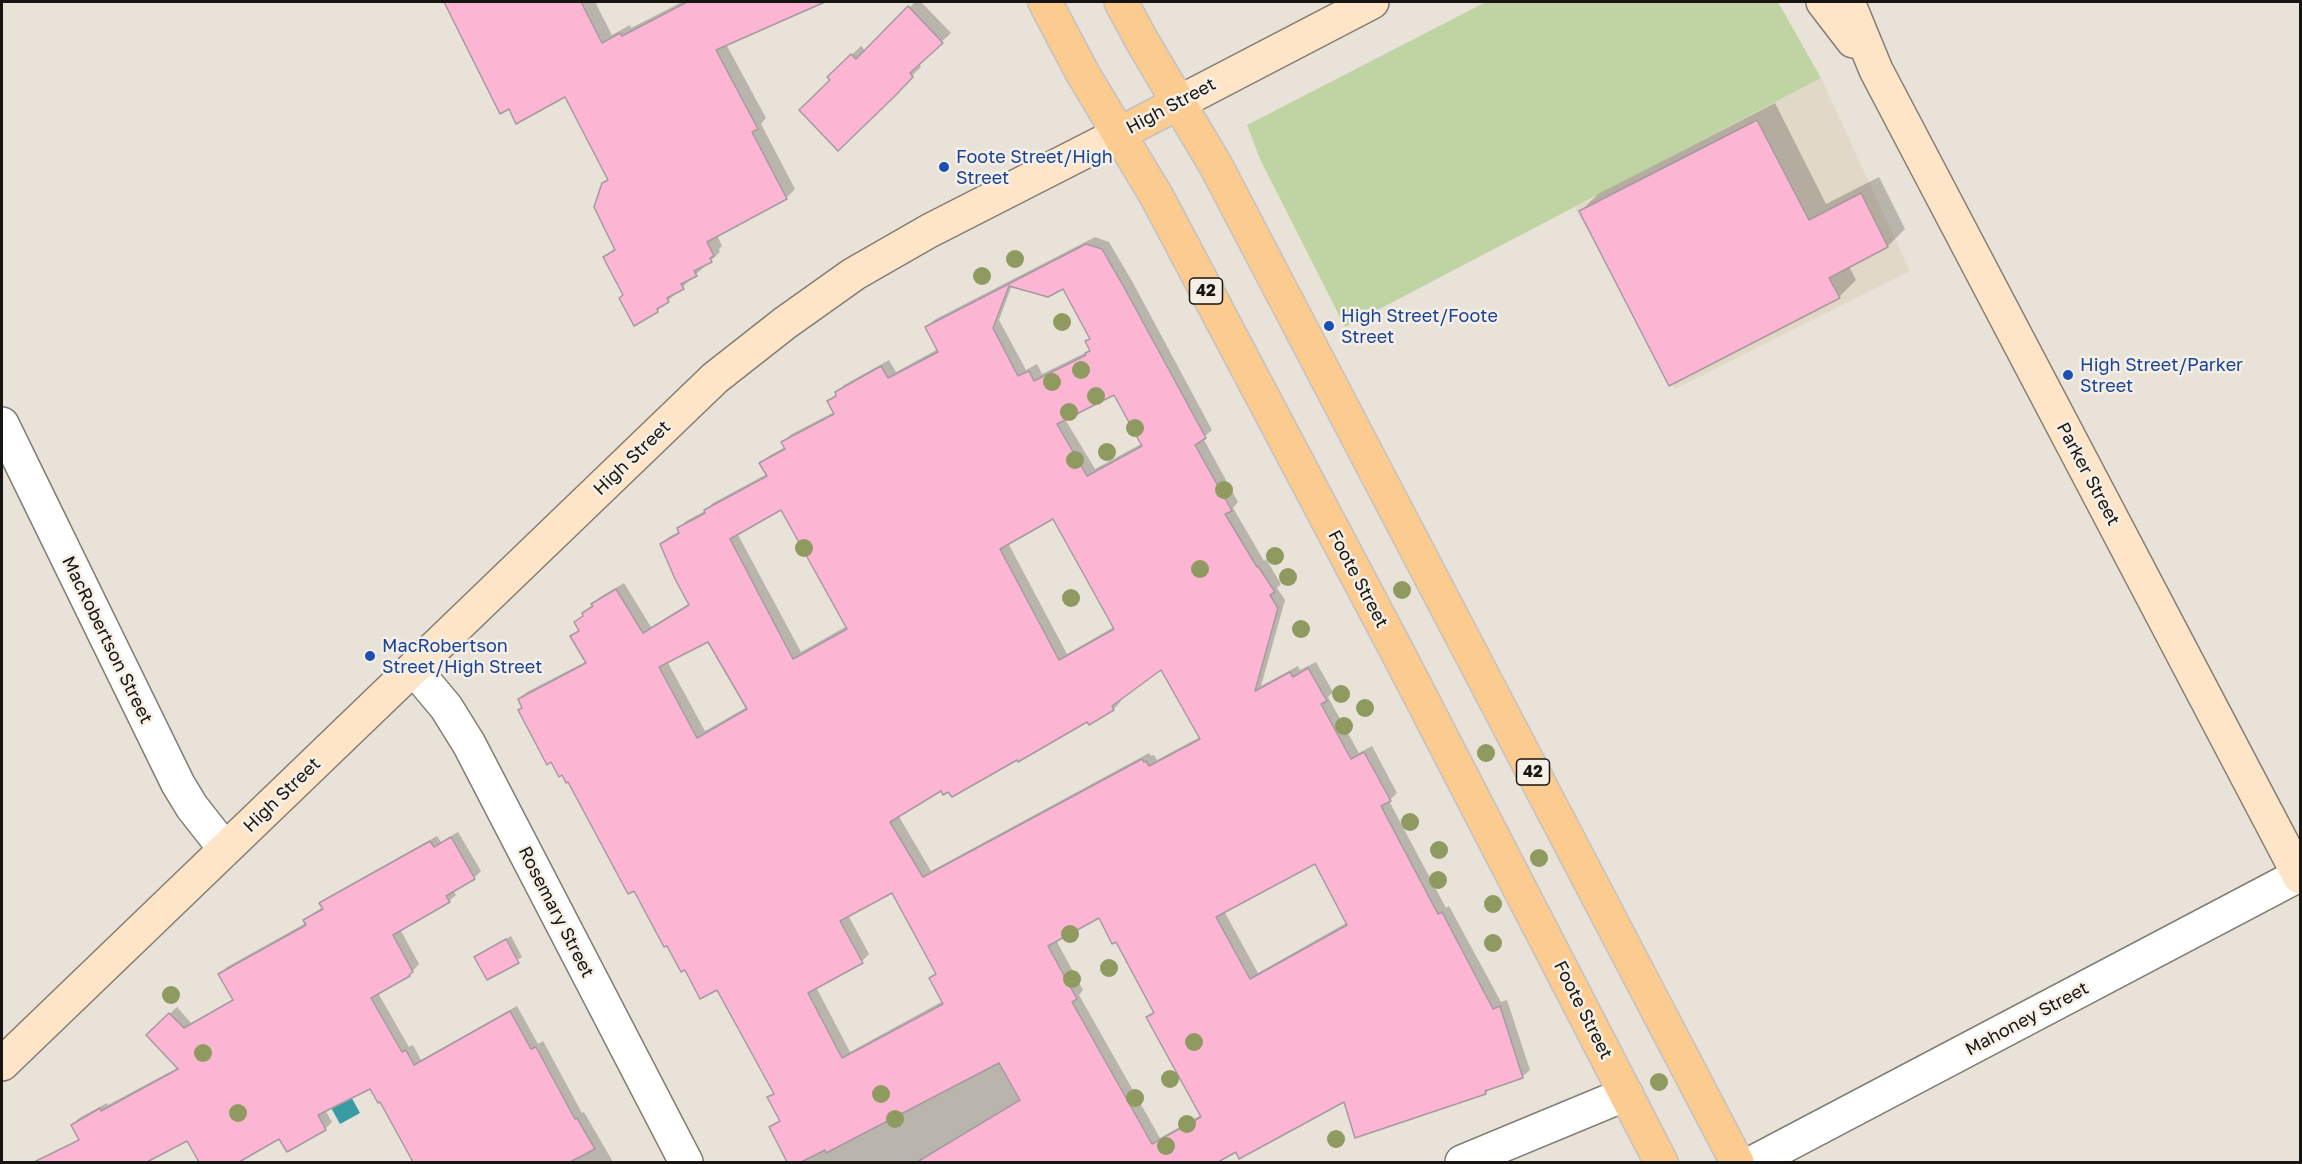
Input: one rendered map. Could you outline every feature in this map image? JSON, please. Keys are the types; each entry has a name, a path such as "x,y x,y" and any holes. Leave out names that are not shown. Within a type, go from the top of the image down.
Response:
{"main road":[{"name":"Foote Street","path":"1046,2 1083,74 1157,197 1661,1162"},
{"name":"42","path":"1121,2 1216,166 1737,1162"},
{"name":"High Street","path":"2,1064 716,378 785,322 855,274 928,231 1372,2"},
{"name":"Parker Street","path":"1823,2 1876,70"},
{"name":"Parker Street","path":"1848,2 1876,70 2300,876"}],"street":[{"name":"MacRobertson Street","path":"2,424 178,784 192,807 225,849"},
{"name":"Rosemary Street","path":"414,669 446,707 469,744 686,1162"},
{"name":"Mahoney Street","path":"1754,1162 2300,876"},
{"path":"1462,1162 1626,1094"}],"shaded area":[{"path":"1821,78 1910,271 1675,389 1575,208"}],"green space":[{"path":"1486,2 1778,2 1821,78 1345,327 1260,159 1247,125"}],"water":[{"path":"323,1046 360,1113 340,1124 303,1057"}],"building":[{"path":"444,2 581,2 602,43 620,33 622,36 687,2 825,2 716,50 758,129 752,132 787,199 707,242 714,256 710,258 712,262 694,271 697,276 681,284 684,289 667,298 669,302 657,309 658,312 634,326 619,298 623,295 603,257 615,250 594,207 602,183 608,180 565,97 516,124 509,109 500,114"},
{"path":"908,6 943,43 910,73 913,77 838,151 799,110 830,80 827,77 851,54 856,59"},
{"path":"1757,120 1809,220 1861,193 1888,247 1829,278 1840,298 1669,386 1579,211"},
{"path":"1086,244 1102,249 1206,438 1195,445 1232,511 1225,514 1275,592 1270,595 1278,608 1255,691 1290,672 1293,677 1308,668 1327,701 1321,704 1351,759 1364,752 1391,801 1381,806 1438,914 1442,912 1493,1009 1500,1006 1523,1078 1485,1091 1486,1094 1355,1138 1344,1102 1239,1159 1236,1152 1218,1162 917,1162 1020,1100 999,1063 826,1153 825,1150 801,1162 787,1162 769,1127 780,1121 767,1097 774,1094 717,990 700,999 685,970 681,972 667,946 664,947 634,891 628,894 568,782 566,783 562,775 559,777 551,762 547,765 518,710 522,708 518,699 586,663 570,636 579,631 574,622 593,606 591,604 616,589 643,633 689,605 660,544 679,533 677,528 705,513 704,510 767,476 759,463 785,449 781,442 834,414 827,401 836,396 835,392 881,366 888,378 938,352 925,327","holes":["1009,286 1048,297 1063,289 1090,339 1085,341 1090,351 1034,381 1029,371 1018,376 993,328","1114,395 1142,446 1087,476 1057,424","781,510 847,629 793,659 730,539","1053,519 1114,629 1059,660 1000,549","708,642 747,709 697,738 659,667","1161,670 1200,739 1149,766 1142,759 923,877 890,822 941,791 943,795 948,792 952,797 1087,722 1089,725 1114,710 1112,706","1315,864 1347,925 1250,979 1216,917","892,893 936,974 929,978 943,1004 842,1058 808,993 863,963 840,921","1099,918 1112,944 1116,942 1154,1013 1146,1017 1201,1117 1152,1144 1072,1002 1077,999 1048,946"]},
{"path":"451,837 475,879 446,896 450,902 393,935 413,972 410,976 371,998 402,1052 406,1050 414,1065 510,1011 531,1049 536,1047 575,1119 577,1118 595,1149 570,1162 413,1162 380,1102 378,1103 370,1089 318,1115 326,1130 287,1152 279,1139 239,1162 199,1162 187,1141 147,1162 34,1162 79,1140 71,1125 178,1069 146,1035 169,1013 184,1028 233,1000 218,974 306,925 303,920 323,909 319,903 430,841 434,847"},
{"path":"506,939 519,963 487,980 474,957"}],"place":[{"name":"Foote Street/High Street","path":"944,167"},
{"name":"High Street/Foote Street","path":"1329,326"},
{"name":"High Street/Parker Street","path":"2068,375"},
{"name":"MacRobertson Street/High Street","path":"370,656"}]}
